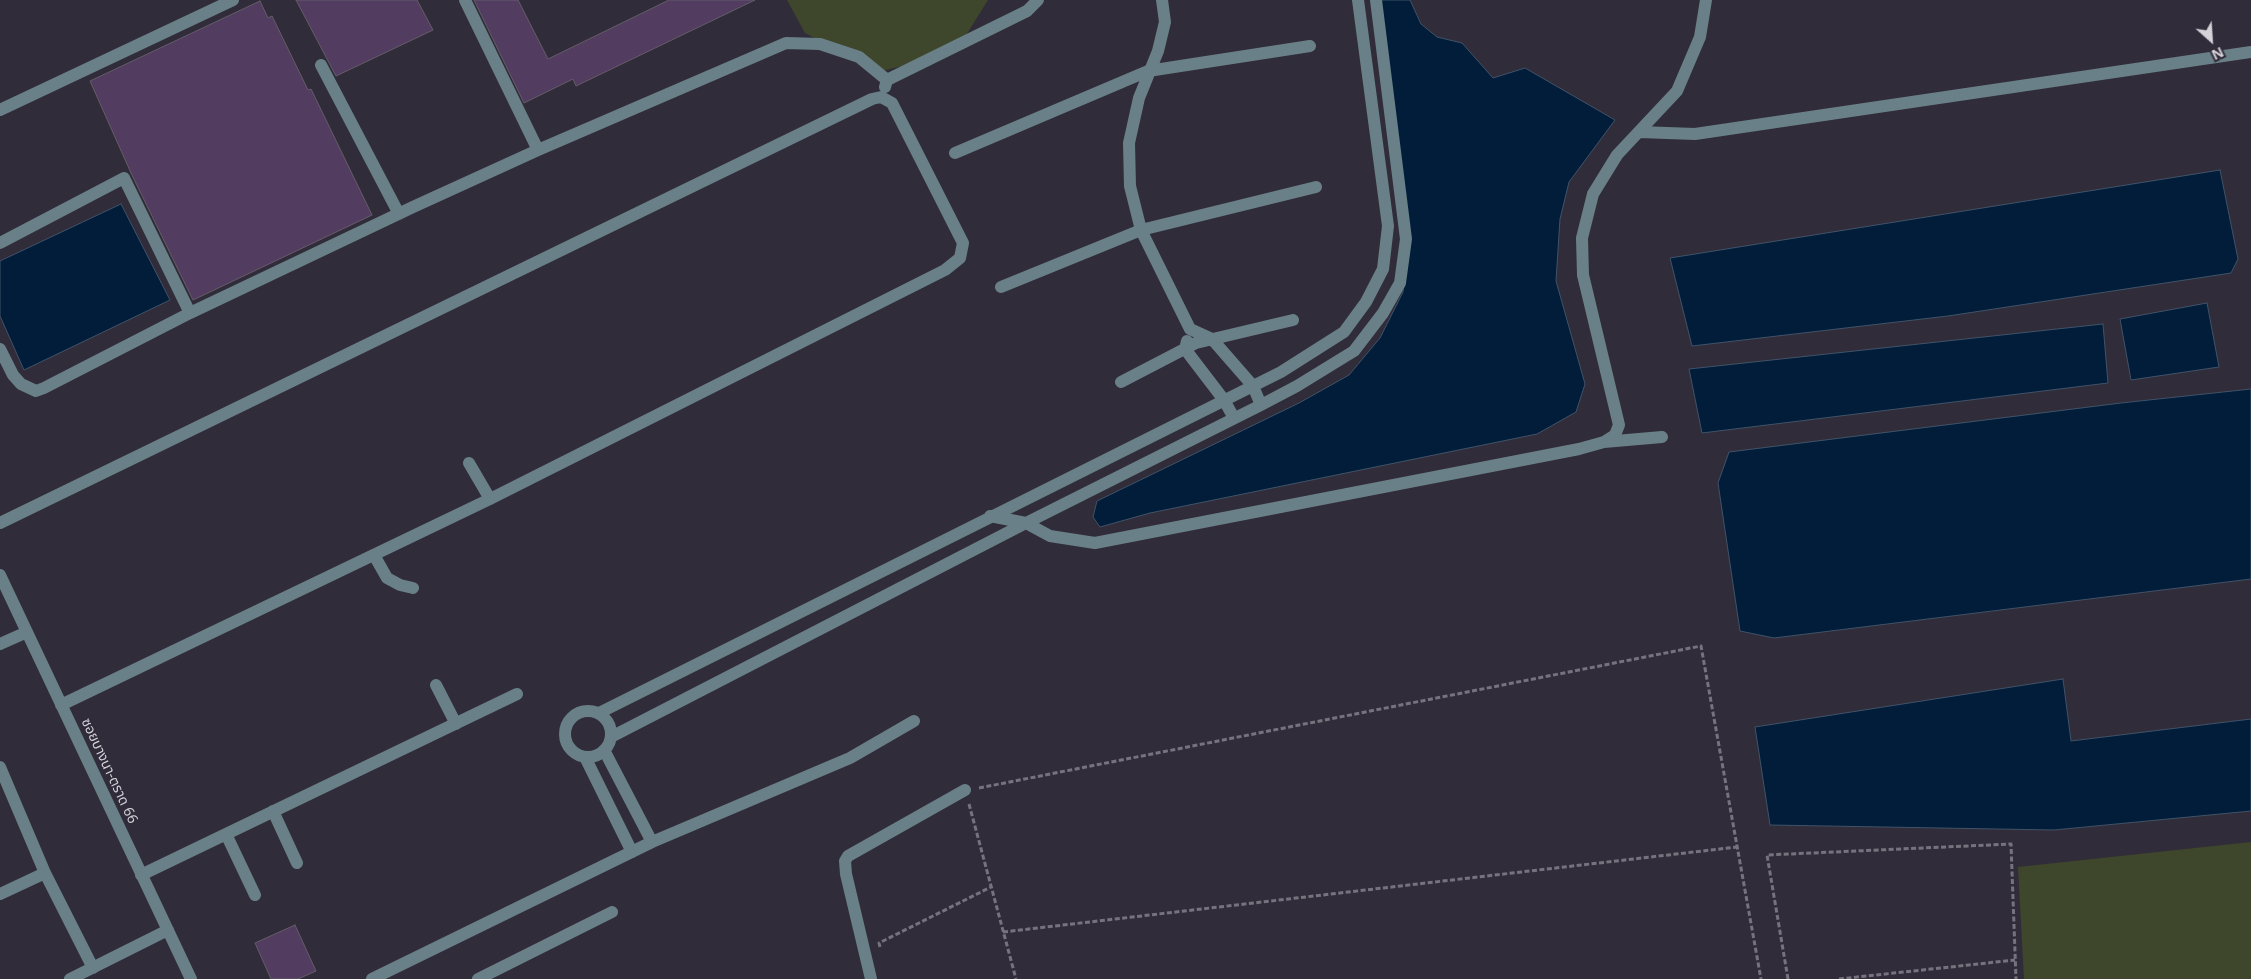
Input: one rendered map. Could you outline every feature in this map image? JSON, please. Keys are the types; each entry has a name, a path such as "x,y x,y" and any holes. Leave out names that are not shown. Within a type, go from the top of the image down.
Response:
{"street":[{"path":"0,110 233,0"},
{"path":"465,0 538,150"},
{"path":"881,97 887,80 1027,11 1038,0"},
{"path":"1162,0 1165,22 1158,51 1148,71 1139,98 1130,143 1130,186 1141,230 1190,329 1212,339 1253,386 1261,404"},
{"path":"599,713 990,516 1282,372 1344,332 1366,302 1383,269 1388,226 1358,0"},
{"path":"611,737 609,723 599,713 591,711 582,711 574,716 568,722 565,731 566,740 576,754 585,757 596,756 604,750 611,737 1290,389 1354,351 1383,313 1400,283 1406,239 1376,0"},
{"path":"1604,442 1615,435 1619,425 1582,276 1582,238 1593,194 1616,155 1677,90 1700,37 1706,0"},
{"path":"0,349 13,375 21,384 36,391 44,388 190,313 399,214 538,150 786,43 820,44 859,57 887,80"},
{"path":"954,154 1148,71 1310,46"},
{"path":"1639,132 1695,134 2251,52"},
{"path":"1366,62 1383,57"},
{"path":"322,65 399,214"},
{"path":"0,523 872,99 881,97 892,102 963,243 960,258 945,270 490,499 61,705"},
{"path":"0,242 124,178 190,313"},
{"path":"1001,287 1141,230 1316,187"},
{"path":"1121,382 1196,343 1294,320"},
{"path":"1185,349 1190,329"},
{"path":"1185,349 1224,400 1234,418"},
{"path":"1282,372 1290,389"},
{"path":"990,516 1026,523 1050,536 1095,543 1580,449 1604,442 1662,436"},
{"path":"469,463 490,499"},
{"path":"374,555 387,578 400,585 413,588"},
{"name":"ซอยบางนา-ตราด 66","path":"0,575 191,979"},
{"path":"0,644 27,632"},
{"path":"436,685 456,724"},
{"path":"141,875 516,694"},
{"path":"372,979 652,842 850,758 914,721"},
{"path":"604,750 652,842"},
{"path":"585,757 632,852"},
{"path":"0,768 45,873 92,968"},
{"path":"870,979 846,874 845,861 848,856 965,790"},
{"path":"273,811 297,864"},
{"path":"226,834 255,895"},
{"path":"0,894 45,873"},
{"path":"478,979 612,912"},
{"path":"70,979 168,930"}],"path":[{"path":"1016,979 965,790 1701,646 1761,979"},
{"path":"1788,979 1767,855 2011,844 2016,979"},
{"path":"1003,932 1737,847"},
{"path":"881,952 879,943 991,887"},
{"path":"1839,979 2015,960"}],"green space":[{"path":"787,0 988,0 960,45 930,59 878,72 805,33"},
{"path":"2251,842 2251,979 2024,979 2018,867"}],"water":[{"path":"1377,0 1410,0 1421,24 1437,37 1462,43 1493,78 1525,68 1615,120 1569,182 1560,219 1556,281 1585,384 1576,412 1537,434 1150,513 1100,527 1093,517 1097,501 1299,403 1349,375 1380,338 1403,292 1407,241"},
{"path":"2220,170 2238,259 2231,273 1948,316 1692,346 1670,258"},
{"path":"121,204 170,300 24,370 0,316 0,261"},
{"path":"2207,303 2219,367 2131,380 2120,319"},
{"path":"2103,324 2108,383 1702,433 1689,369"},
{"path":"2251,389 2251,579 1774,638 1740,631 1718,483 1729,452 2121,403"},
{"path":"2063,679 2071,741 2251,719 2251,811 2054,830 1770,825 1755,727"}],"building":[{"path":"296,0 417,0 433,30 336,76"},
{"path":"474,0 518,0 548,59 669,0 755,0 576,86 573,79 524,103"},
{"path":"260,1 268,18 272,16 308,90 311,89 372,215 193,300 131,173 90,81"},
{"path":"295,925 316,971 298,979 271,979 255,943"}]}
